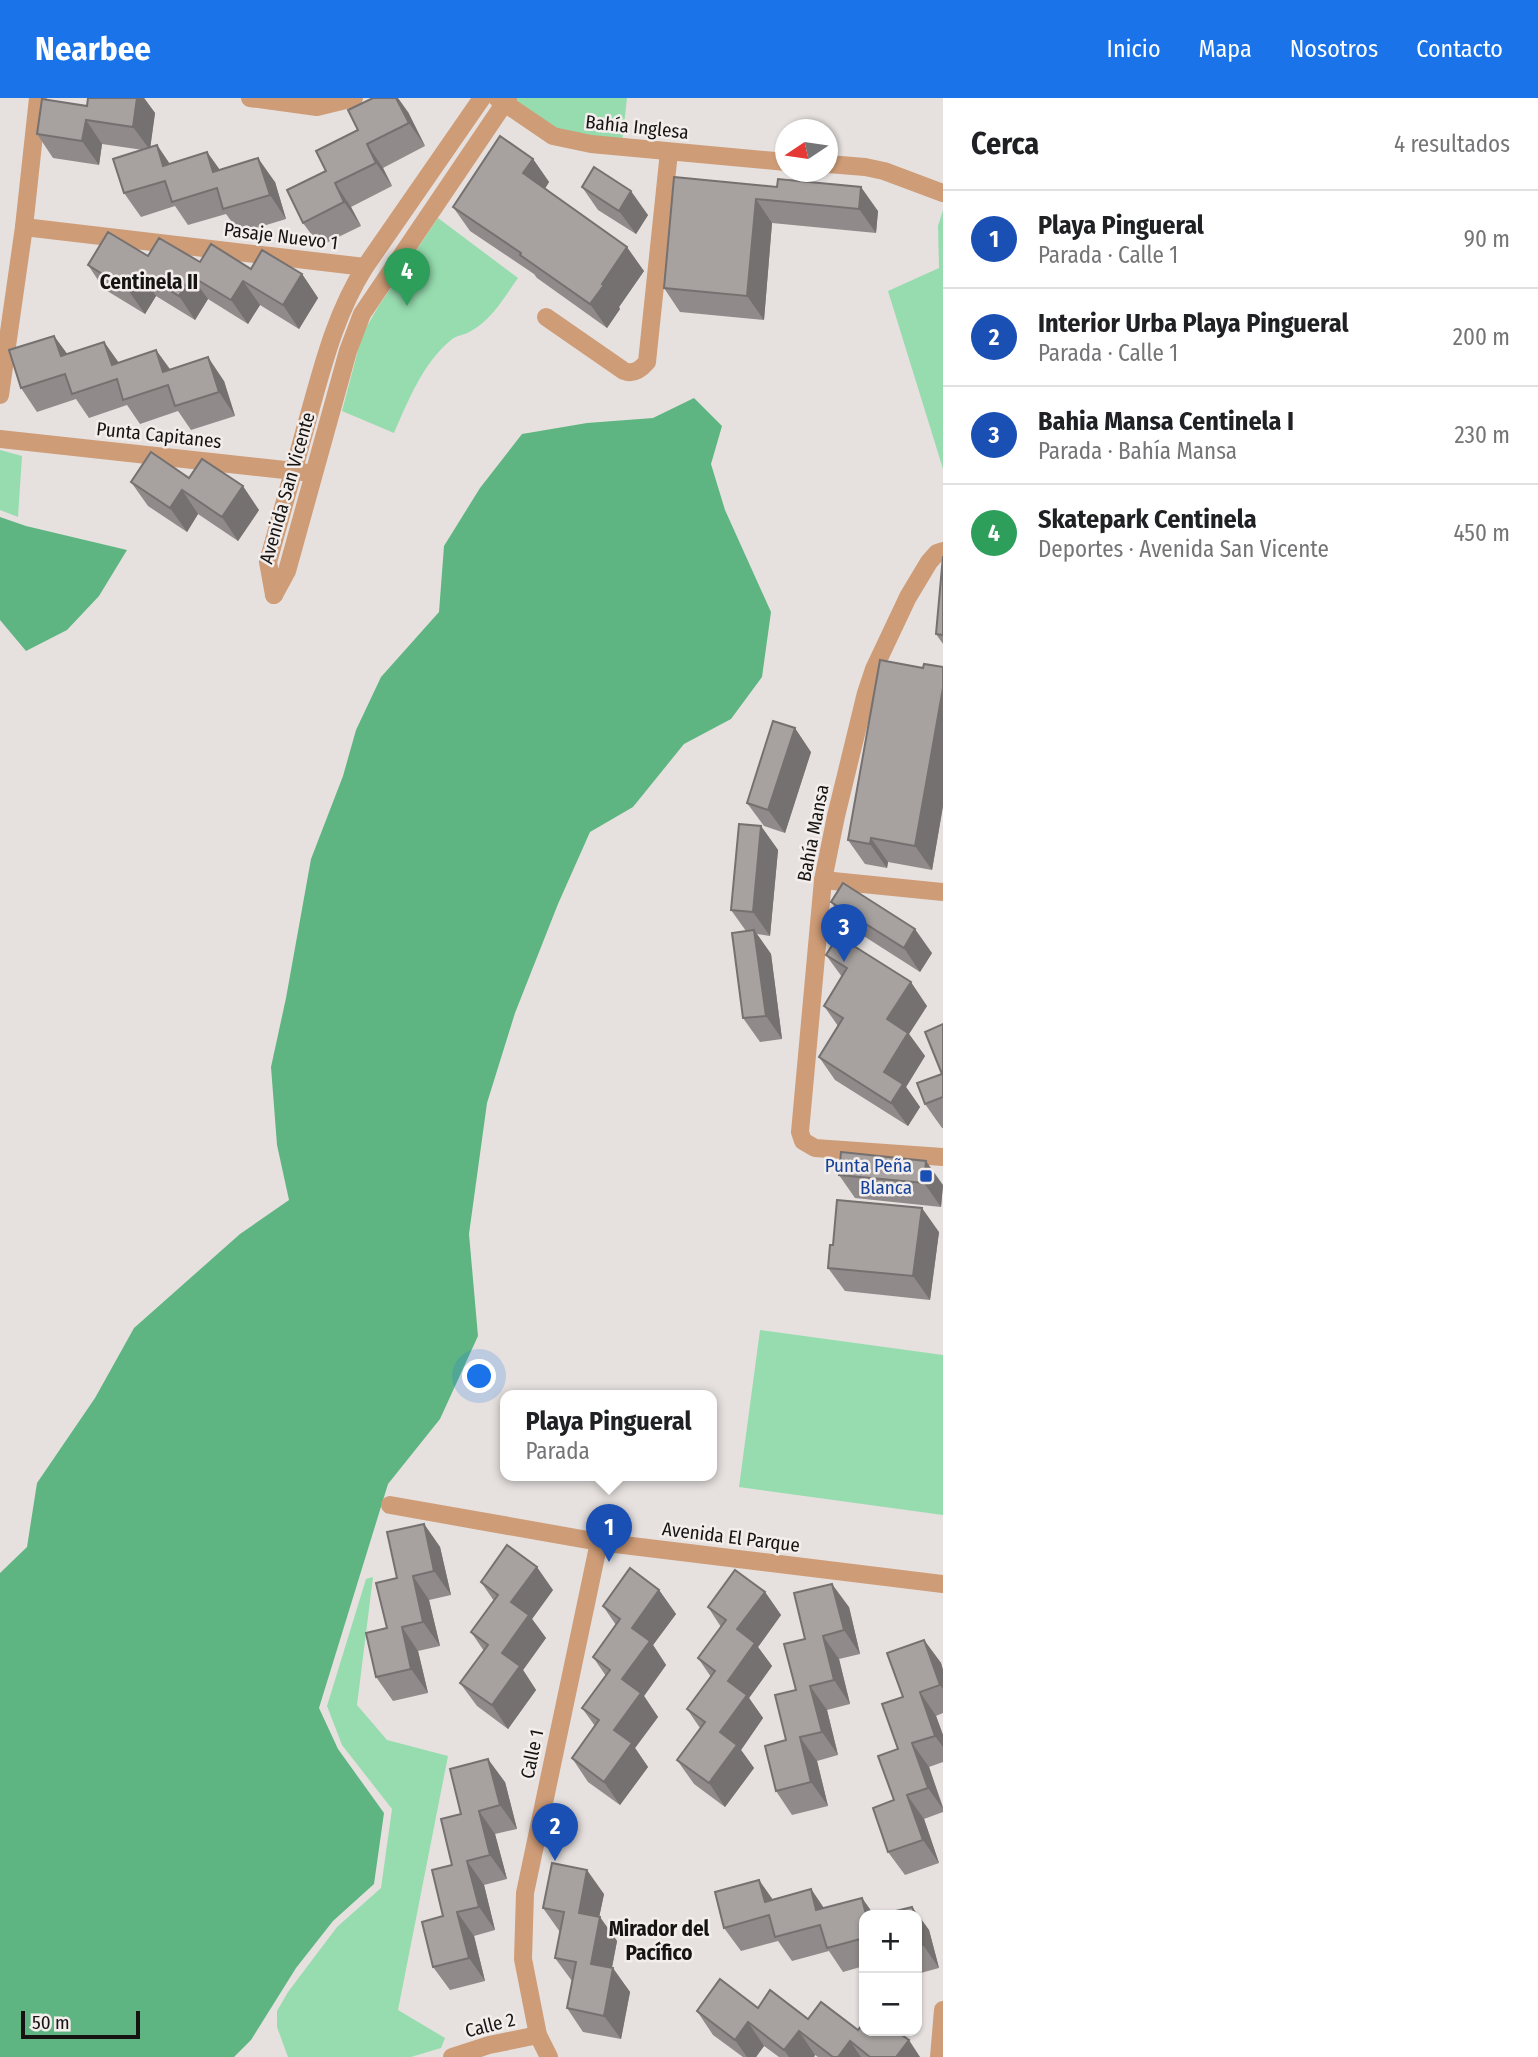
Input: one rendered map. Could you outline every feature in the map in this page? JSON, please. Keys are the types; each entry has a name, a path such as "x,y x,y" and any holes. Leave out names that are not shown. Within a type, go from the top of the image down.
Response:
{"street":[{"path":"0,395 24,226 38,98"},
{"path":"250,98 317,107 354,98"},
{"name":"Avenida San Vicente","path":"482,98 365,267 341,312 323,364 268,562 274,595 287,571 348,351 362,314 503,100"},
{"name":"Bahía Inglesa","path":"503,100 553,136 567,140 775,161"},
{"path":"546,317 624,371 636,371 647,362 669,152"},
{"path":"838,165 884,171 943,193"},
{"name":"Pasaje Nuevo 1","path":"24,226 365,267"},
{"name":"Punta Capitanes","path":"0,439 314,474"},
{"name":"Bahía Mansa","path":"940,552 929,562 908,597 881,670 866,693 823,880 800,1132 803,1141 815,1148 943,1157"},
{"path":"823,880 943,892"},
{"name":"Avenida El Parque","path":"390,1506 599,1542 943,1584"},
{"name":"Calle 1","path":"549,2057 538,2035 523,1959 524,1893 599,1542"},
{"path":"939,2057 943,2010"},
{"name":"Calle 2","path":"452,2057 489,2045 538,2035"}],"green space":[{"path":"516,98 627,98 622,143 554,134 512,104"},
{"path":"943,210 943,469 888,291 939,268 938,226"},
{"path":"438,218 518,278 485,321 451,340 432,360 417,383 394,433 342,411 362,335"},
{"path":"694,398 722,426 711,464 725,510 771,612 762,677 731,719 684,744 633,807 590,832 515,1013 487,1103 469,1234 478,1336 440,1419 388,1484 319,1708 338,1749 384,1813 374,1884 333,1921 296,1968 251,2040 234,2057 0,2057 0,1573 27,1547 37,1483 95,1398 134,1328 240,1234 289,1200 277,1145 271,1067 311,859 343,776 356,730 381,677 439,612 444,546 480,488 522,434 587,423 653,418"},
{"path":"0,450 22,456 18,517 0,510"},
{"path":"0,517 26,526 127,550 99,596 67,630 26,651 0,620"},
{"path":"760,1330 943,1355 943,1515 739,1487"},
{"path":"373,1577 357,1705 387,1740 448,1756 398,2010 445,2038 441,2048 411,2057 288,2057 277,2027 277,2011 337,1927 381,1888 392,1809 342,1745 327,1706 366,1579"}],"building":[{"path":"88,98 137,98 133,127 86,120 82,141 37,134 42,99 87,106"},
{"path":"373,98 396,98 409,123 367,144 376,163 335,183 344,202 303,223 287,190 326,171 316,151 358,130 348,110"},
{"path":"500,136 533,159 523,173 627,247 590,304 453,207"},
{"path":"157,145 163,166 207,152 213,172 258,158 270,195 223,209 217,188 172,202 165,181 124,193 113,159"},
{"path":"594,167 631,191 619,211 582,187"},
{"path":"674,177 777,187 778,182 809,182 861,187 859,209 756,199 747,296 664,288"},
{"path":"108,232 148,256 159,238 200,262 211,244 251,269 262,250 302,274 283,305 243,281 231,300 191,276 179,296 140,272 128,290 88,265"},
{"path":"54,336 61,356 104,342 112,365 156,350 163,372 208,357 219,392 175,406 168,385 123,400 117,379 72,394 65,374 21,388 9,350"},
{"path":"151,452 189,478 202,459 243,486 222,517 182,490 170,508 131,482"},
{"path":"943,556 943,635 936,634"},
{"path":"880,660 923,668 924,664 943,667 943,688 915,846 871,838 870,844 848,840"},
{"path":"773,721 795,728 768,810 747,803"},
{"path":"739,824 761,826 753,912 731,910"},
{"path":"843,883 915,929 904,948 831,902"},
{"path":"754,930 766,1016 743,1018 732,933"},
{"path":"838,936 911,982 887,1019 908,1033 884,1072 903,1084 891,1103 819,1057 843,1018 824,1006 847,968 826,955"},
{"path":"943,1024 943,1097 925,1104 917,1083 942,1074 925,1032"},
{"path":"841,1152 926,1161 924,1183 839,1175"},
{"path":"837,1200 922,1208 913,1276 828,1268"},
{"path":"424,1524 434,1571 413,1576 423,1622 402,1627 411,1669 376,1677 366,1633 387,1628 376,1583 397,1578 387,1532"},
{"path":"507,1545 537,1567 511,1602 529,1615 502,1653 520,1666 492,1705 460,1683 488,1645 471,1632 498,1595 481,1582"},
{"path":"630,1568 659,1590 632,1628 650,1641 622,1679 641,1693 614,1730 632,1743 604,1782 572,1758 599,1720 582,1708 610,1670 593,1657 620,1619 603,1606"},
{"path":"735,1570 765,1592 737,1629 755,1643 728,1681 747,1695 720,1732 737,1745 709,1783 677,1760 705,1722 687,1709 715,1671 698,1658 726,1620 708,1607"},
{"path":"832,1584 844,1630 823,1636 834,1680 810,1686 822,1732 800,1737 811,1782 776,1791 765,1746 786,1740 775,1695 796,1690 784,1644 805,1639 794,1593"},
{"path":"924,1640 940,1685 920,1692 935,1736 912,1743 928,1788 907,1795 923,1840 888,1852 873,1808 894,1800 878,1756 898,1749 882,1704 903,1697 887,1653"},
{"path":"488,1759 500,1805 479,1811 490,1855 467,1861 479,1907 457,1912 469,1958 433,1967 422,1922 443,1916 432,1870 452,1865 441,1819 461,1814 450,1769"},
{"path":"552,1863 587,1870 579,1913 600,1917 591,1964 613,1968 604,2016 567,2008 576,1962 555,1958 564,1912 543,1908"},
{"path":"759,1880 765,1902 811,1889 816,1910 862,1898 865,1910 859,1910 859,1939 827,1948 820,1925 775,1937 769,1915 724,1928 715,1892"},
{"path":"720,1979 758,2008 770,1990 808,2019 821,2002 859,2029 859,2036 903,2036 909,2040 896,2057 870,2057 850,2041 838,2057 833,2057 799,2031 784,2050 748,2022 735,2040 697,2011"}],"place":[{"name":"Skatepark Centinela","path":"407,306"},
{"name":"Bahia Mansa Centinela I","path":"844,962"},
{"name":"Punta Peña Blanca","path":"926,1176"},
{"name":"Playa Pingueral","path":"609,1562"},
{"name":"Interior Urba Playa Pingueral","path":"555,1861"}],"district":[{"name":"Centinela II","path":"149,282"},
{"name":"Mirador del Pacífico","path":"659,1941"}]}
